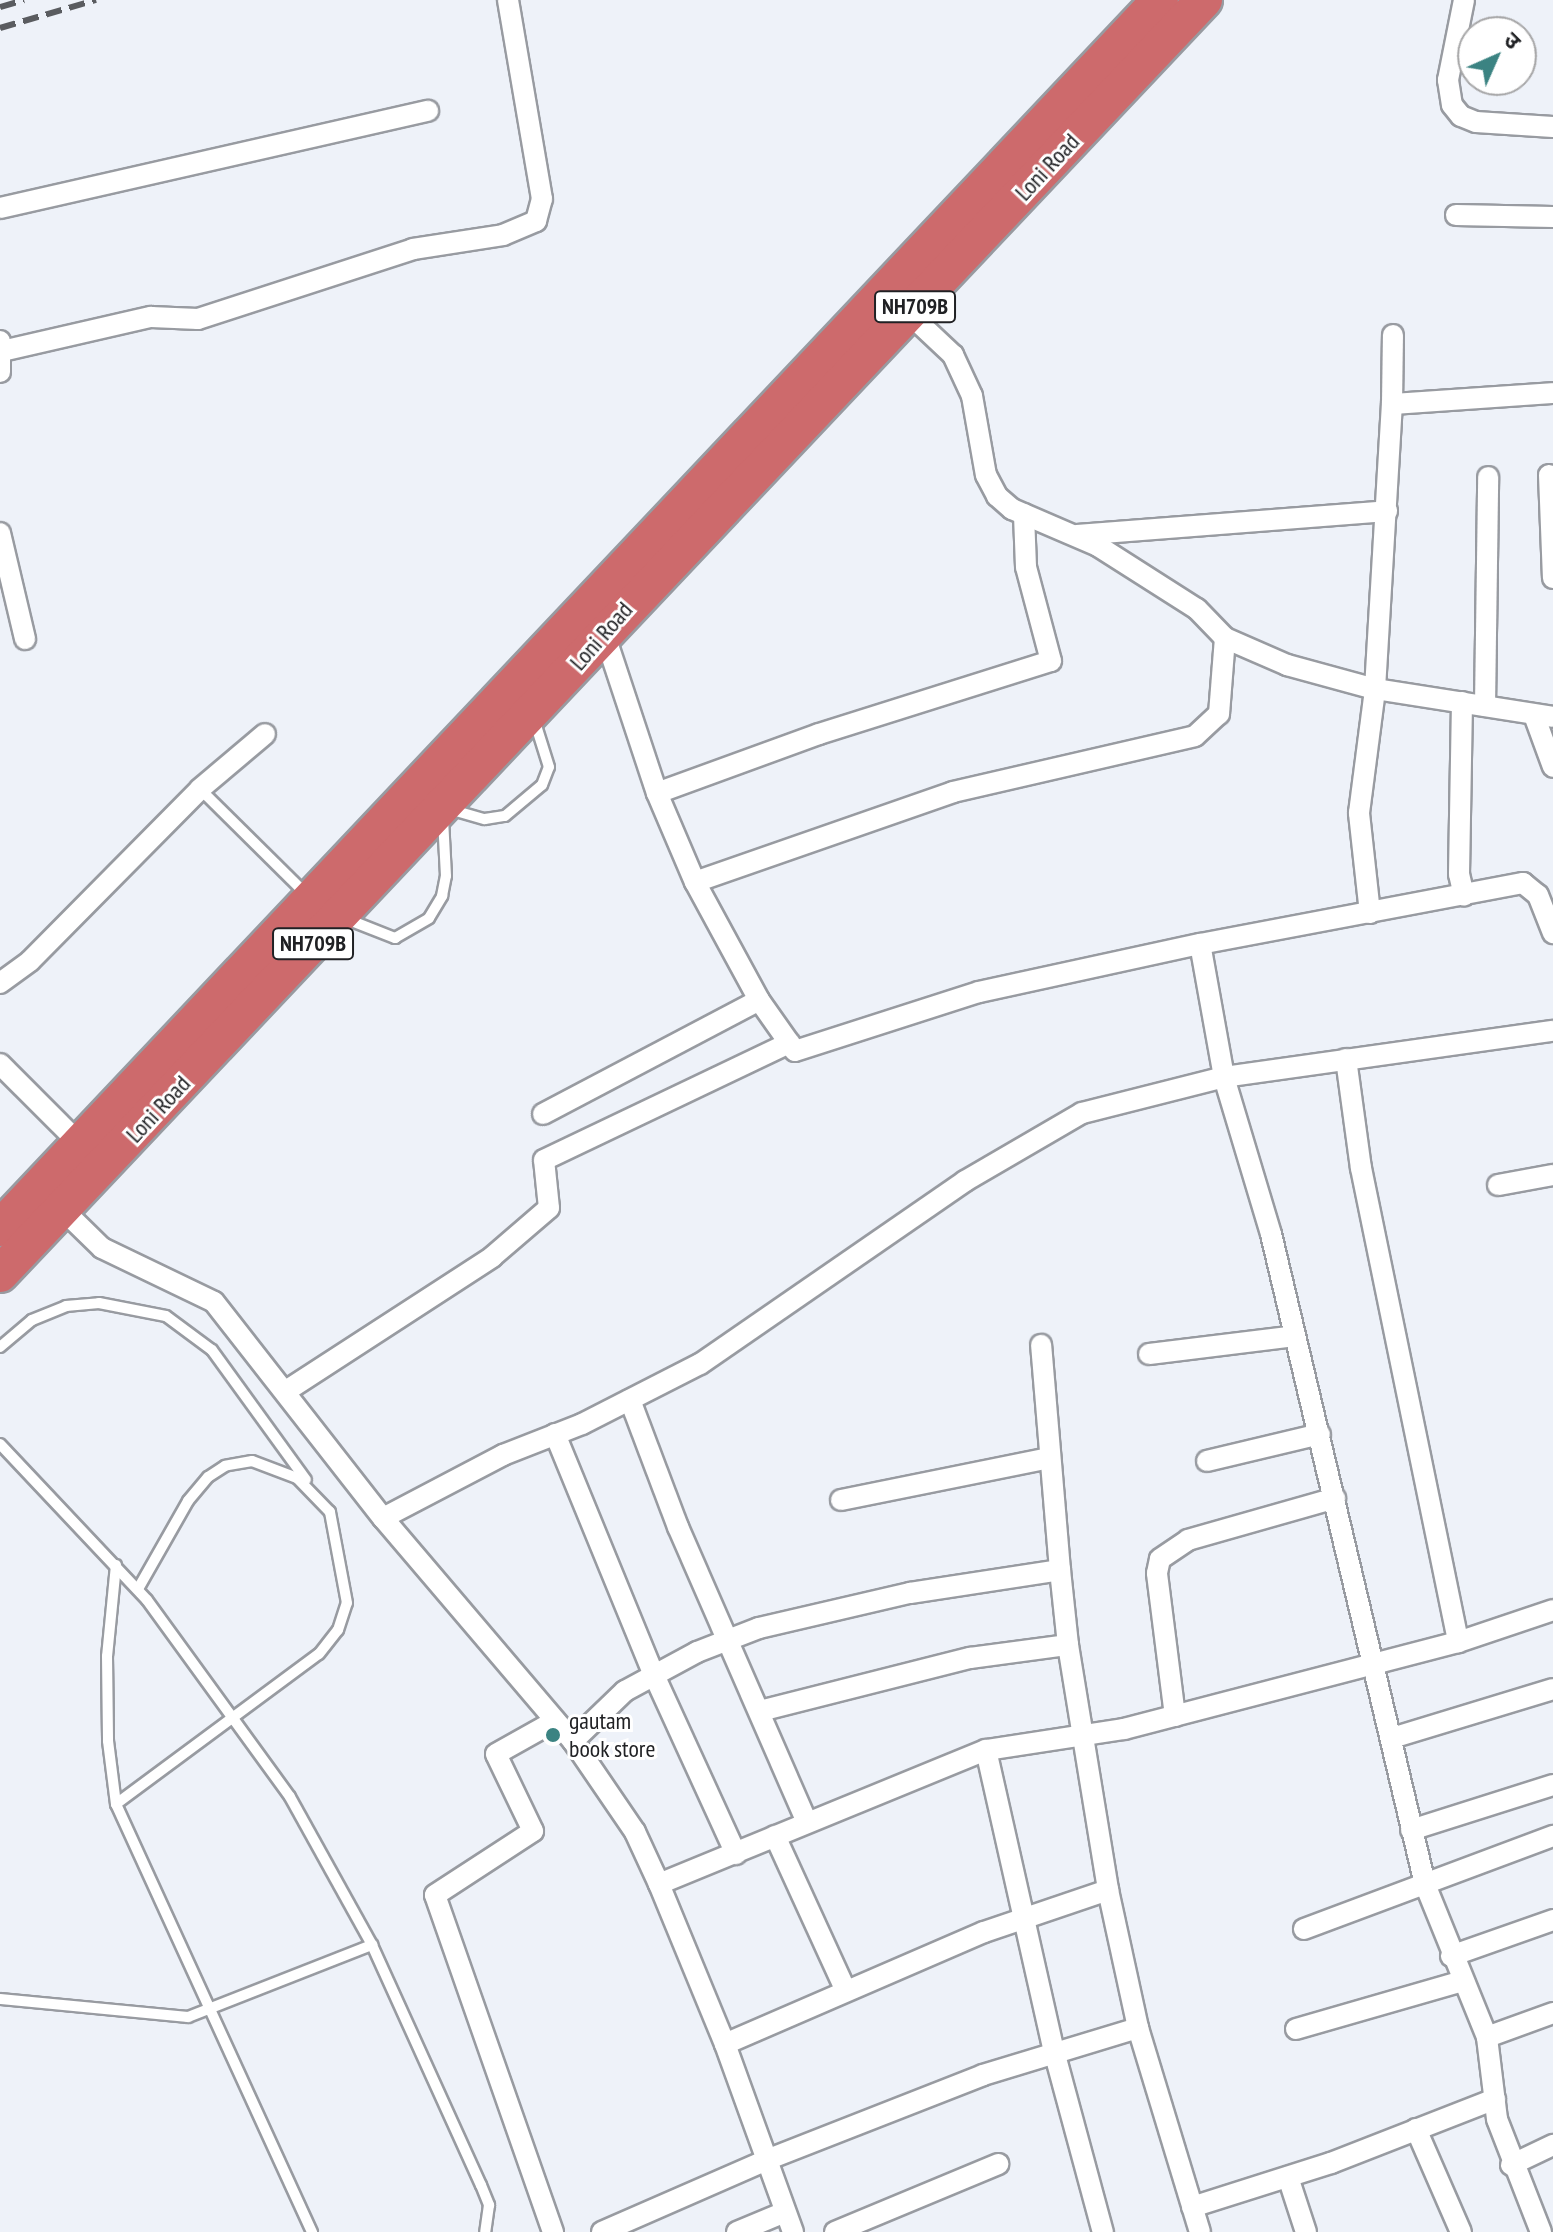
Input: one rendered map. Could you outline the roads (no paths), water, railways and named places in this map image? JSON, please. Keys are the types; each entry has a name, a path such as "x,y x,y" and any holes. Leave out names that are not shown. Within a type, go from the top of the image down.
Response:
{"highway":[{"name":"Loni Road","path":"431,796 531,714 605,636 622,611 1160,0"},
{"name":"Loni Road","path":"0,1274 62,1209 326,907 897,302 1204,0"},
{"name":"Loni Road","path":"0,1228 80,1144 326,907"}],"street":[{"path":"1,355 151,317 198,319 413,249 503,235 536,221 542,199 508,0"},
{"path":"1464,0 1448,80 1452,105 1461,116 1476,122 1553,127"},
{"path":"0,208 428,111"},
{"path":"1456,215 1553,217"},
{"path":"897,302 953,355 972,396 986,475 997,496 1024,514 1077,535 1197,609 1225,638 1287,665 1375,689 1544,716 1553,767"},
{"path":"1370,913 1359,813 1375,689 1387,511 1393,335"},
{"path":"1392,404 1553,393"},
{"path":"1549,475 1553,578"},
{"path":"1485,706 1488,477"},
{"path":"1077,535 1387,511"},
{"path":"657,793 819,734 1051,661 1026,567 1024,514"},
{"path":"0,533 25,639"},
{"path":"605,636 657,793 695,882 759,1000 795,1051 979,992 1200,944 1523,883 1538,895 1553,933"},
{"path":"695,882 953,792 1195,736 1219,714 1225,638"},
{"path":"1462,702 1459,874 1464,895"},
{"path":"0,983 30,961 200,789 265,734"},
{"path":"1200,944 1224,1077 1320,1434 1376,1663 1425,1884 1451,1956 1487,2037 1495,2099 1511,2165 1541,2232"},
{"path":"543,1114 759,1000"},
{"path":"383,1518 503,1455 630,1400 700,1364 1027,1141 1082,1113 1224,1077 1553,1031"},
{"path":"286,1391 492,1257 549,1208 544,1160 789,1043"},
{"path":"1346,1059 1361,1168 1458,1642"},
{"path":"0,1064 80,1144"},
{"path":"1498,1185 1553,1175"},
{"path":"62,1209 102,1248 214,1302 383,1518 573,1741 635,1832 659,1884 725,2044 793,2232"},
{"path":"1149,1354 1295,1336"},
{"path":"1041,1345 1060,1570 1080,1734 1108,1890 1138,2028 1200,2232"},
{"path":"630,1400 726,1641 760,1711 806,1820"},
{"path":"555,1434 654,1675 736,1854"},
{"path":"1207,1461 1320,1434"},
{"path":"841,1500 1049,1458"},
{"path":"1175,1716 1157,1573 1160,1559 1188,1540 1335,1498"},
{"path":"573,1741 625,1691 759,1628 910,1593 1060,1570"},
{"path":"659,1884 736,1854 806,1820 986,1750 1175,1716 1458,1642 1553,1610"},
{"path":"760,1711 970,1658 1068,1645"},
{"path":"1392,1738 1553,1689"},
{"path":"553,2232 435,1895 533,1831 496,1754 555,1721"},
{"path":"986,1750 1054,2051 1103,2232"},
{"path":"1411,1830 1553,1785"},
{"path":"775,1836 845,1989"},
{"path":"1304,1929 1553,1836"},
{"path":"725,2044 845,1989 1025,1918 1108,1890"},
{"path":"1451,1956 1553,1920"},
{"path":"1296,2029 1462,1981"},
{"path":"1487,2037 1553,2013"},
{"path":"602,2232 769,2159 1054,2051 1138,2028"},
{"path":"1192,2207 1288,2177 1495,2099"},
{"path":"1416,2129 1461,2232"},
{"path":"1511,2165 1553,2145"},
{"path":"835,2232 998,2164"},
{"path":"1288,2177 1306,2232"},
{"path":"737,2232 785,2212"}],"lane":[{"path":"431,796 485,819 505,816 542,785 549,767 531,714"},
{"path":"200,789 326,907 395,938 429,918 442,896 446,876 431,796"},
{"path":"0,1347 32,1320 66,1306 99,1303 166,1316 212,1350 317,1495 337,1533 347,1588 338,1630 319,1654 232,1714 116,1804"},
{"path":"0,1444 138,1589 290,1797 372,1945 489,2205 485,2232"},
{"path":"138,1589 188,1501 225,1466 252,1461 279,1468 317,1495"},
{"path":"116,1565 107,1656 108,1741 116,1804 208,2011 279,2153 312,2232"},
{"path":"0,1999 147,2016 208,2011 372,1945"}],"railway":[{"path":"0,7 24,0"},
{"path":"0,28 96,0"}],"place":[{"name":"gautam book store","path":"553,1735"}]}
